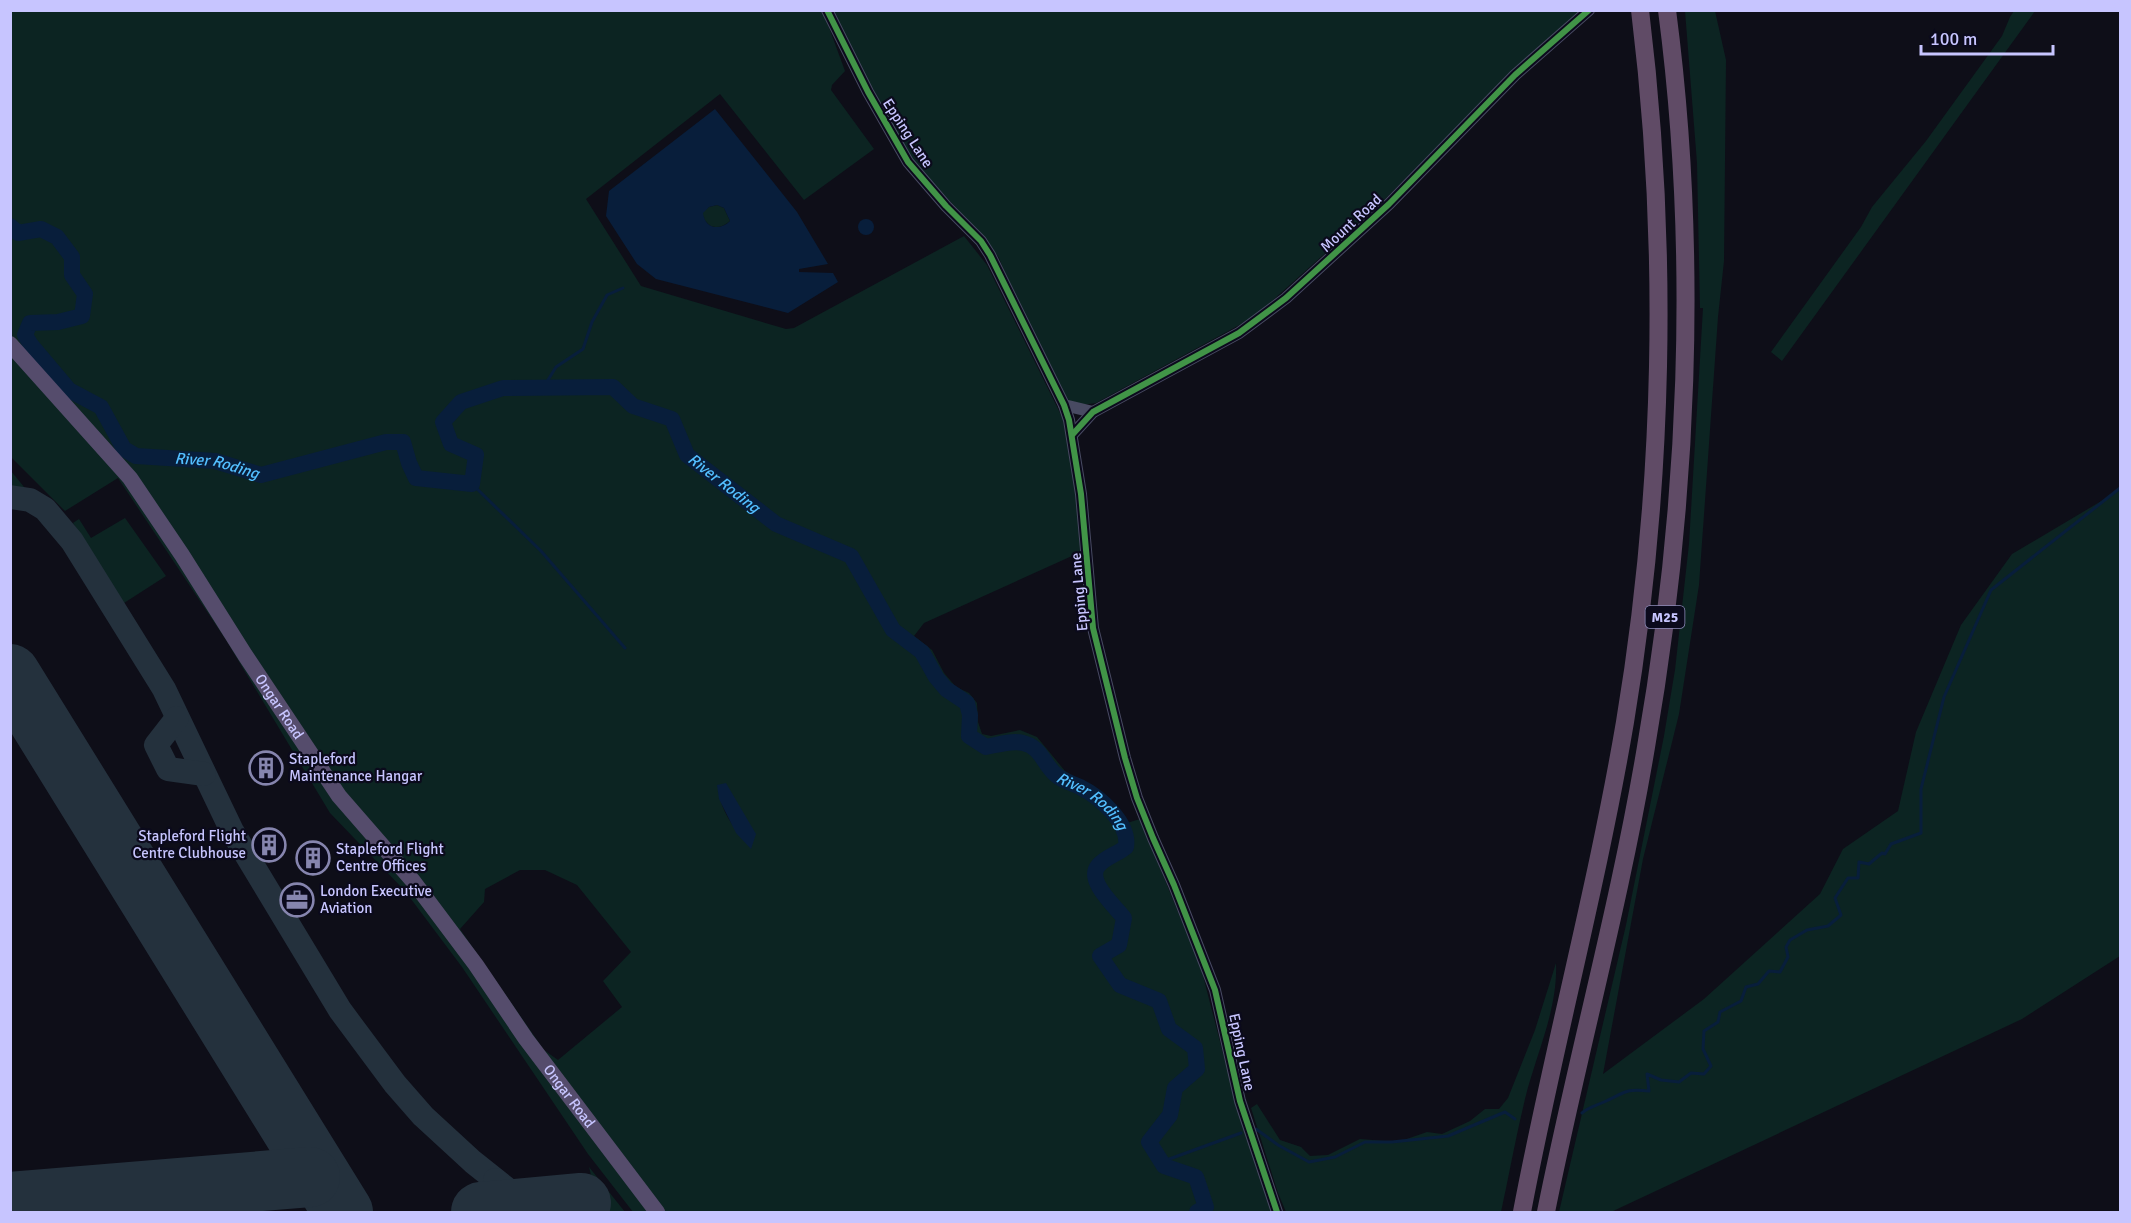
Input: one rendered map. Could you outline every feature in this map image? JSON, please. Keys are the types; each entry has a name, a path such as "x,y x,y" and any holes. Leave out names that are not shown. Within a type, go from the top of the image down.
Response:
{"highway":[{"name":"M25","path":"1522,1212 1610,804 1625,719 1646,557 1656,409 1658,252 1652,132 1640,10"},
{"name":"M25","path":"1546,1212 1609,935 1636,802 1654,698 1669,578 1681,417 1684,276 1679,131 1667,10"}],"main road":[{"name":"Ongar Road","path":"10,344 130,478 339,796 413,881 476,965 526,1039 657,1212"}],"street":[{"name":"Epping Lane","path":"827,10 857,73 908,162 946,206 981,241 990,255 1064,405 1072,435 1081,494 1093,628 1125,758 1145,818 1215,990 1240,1101 1277,1212"},
{"name":"Mount Road","path":"1072,435 1093,412 1239,333 1286,298 1389,204 1515,75 1588,10"},
{"path":"1064,405 1093,412"}],"green space":[{"path":"10,11 823,11 845,71 832,85 831,90 874,149 804,200 720,94 586,199 641,286 786,329 794,328 964,236 987,265 1063,419 1080,518 1083,551 924,623 914,636 932,650 944,673 956,687 969,693 977,703 978,722 982,734 991,736 1020,730 1037,737 1065,771 1099,791 1127,823 1140,819 1201,968 1238,1111 1273,1212 633,1212 588,1154 462,967 405,891 330,813 226,640 118,478 65,511 11,457","holes":["718,785 751,848 734,827 725,811","520,870 545,870 577,885 631,952 603,981 622,1007 558,1060 544,1050 460,929 484,902 485,889"]},
{"path":"830,11 1580,11 1530,54 1379,205 1254,317 1096,403 1076,404 1066,398 1008,281 999,258 985,239 911,159"},
{"path":"1685,11 1715,11 1726,60 1724,261 1699,585 1679,714 1643,859 1603,1074 1704,999 1820,894 1843,849 1898,811 1916,732 1961,625 2012,554 2120,490 2120,956 2022,1019 1611,1212 1559,1212 1626,925 1664,736 1675,670 1689,544 1703,308 1700,308 1697,163"},
{"path":"2014,11 2035,11 1782,361 1771,352 1861,227 1872,207 1926,141 2002,36"},
{"path":"717,205 724,208 730,221 713,227 706,222 702,212"},
{"path":"11,471 29,493 11,490"},
{"path":"125,518 166,576 124,603 73,523 79,519 91,538"},
{"path":"1556,963 1554,998 1525,1099 1501,1212 1286,1212 1251,1108 1257,1104 1280,1140 1301,1147 1310,1156 1328,1155 1360,1139 1398,1142 1427,1132 1442,1134 1470,1121 1485,1109 1499,1109 1508,1098 1535,1030"},
{"path":"589,1167 625,1212 600,1212"}],"water":[{"path":"715,109 797,212 828,264 799,269 799,272 833,273 838,282 788,313 656,279 637,264 606,216 609,191","holes":["717,205 724,208 730,221 726,224 714,227 704,218 703,213 709,207"]},
{"path":"866,219 872,221 874,227 872,233 866,235 860,233 858,227 860,221"},
{"path":"726,783 756,834 751,849 736,833 719,799 717,785"}],"waterway":[{"name":"River Roding","path":"10,226 18,233 41,229 57,237 72,257 72,275 85,294 82,316 58,322 30,323 25,335 69,390 101,407 124,449 136,456 215,461 261,475 386,442 403,442 416,478 472,484 476,455 451,444 443,422 461,402 503,388 613,387 633,406 672,419 687,455 776,524 851,556 893,630 922,652 936,677 946,689 967,703 970,715 969,736 986,747 1014,742 1034,748 1058,776 1088,791 1104,804 1123,829 1126,847 1101,863 1095,872 1099,886 1124,918 1119,945 1100,956 1120,985 1159,1001 1169,1029 1195,1048 1197,1069 1175,1088 1170,1115 1149,1142 1164,1166 1196,1177 1206,1207 1197,1212"},
{"path":"543,388 556,367 583,349 592,322 607,295 623,288"},
{"path":"472,484 541,551 625,648"},
{"path":"1582,1113 1625,1092 1649,1091 1647,1074 1661,1080 1679,1082 1691,1073 1704,1074 1711,1066 1703,1049 1704,1031 1718,1022 1720,1012 1741,1001 1746,987 1758,984 1769,971 1780,972 1788,957 1786,947 1790,940 1807,930 1828,926 1841,915 1835,898 1848,878 1858,878 1859,862 1869,864 1882,853 1885,854 1891,844 1921,833 1921,789 1944,697 1991,590 2120,488"},
{"path":"1256,1129 1278,1145 1309,1162 1335,1157 1365,1142 1392,1142 1448,1136 1505,1112 1515,1119"},
{"path":"1161,1162 1241,1133"}],"taxiway":[{"path":"10,497 30,500 45,509 72,541 164,689 232,831 340,1010 395,1084 423,1116 473,1162 536,1212"},
{"path":"177,718 156,745 168,769 204,774"},
{"path":"495,1180 507,1192 505,1204 496,1211"}],"runway":[{"path":"10,674 343,1212"},
{"path":"10,1202 310,1177"},
{"path":"481,1212 581,1203"}],"cycle path":[{"path":"827,10 868,92 908,162 946,206 981,241 990,255 1064,405 1069,420 1081,494 1093,628 1125,758 1137,798 1215,990 1240,1101 1277,1212"},
{"path":"1072,435 1093,412 1239,333 1286,298 1389,204 1515,75 1589,10"}],"place":[{"name":"Stapleford Maintenance Hangar","path":"266,768"},
{"name":"Stapleford Flight Centre Clubhouse","path":"269,845"},
{"name":"Stapleford Flight Centre Offices","path":"313,858"},
{"name":"London Executive Aviation","path":"297,900"}]}
